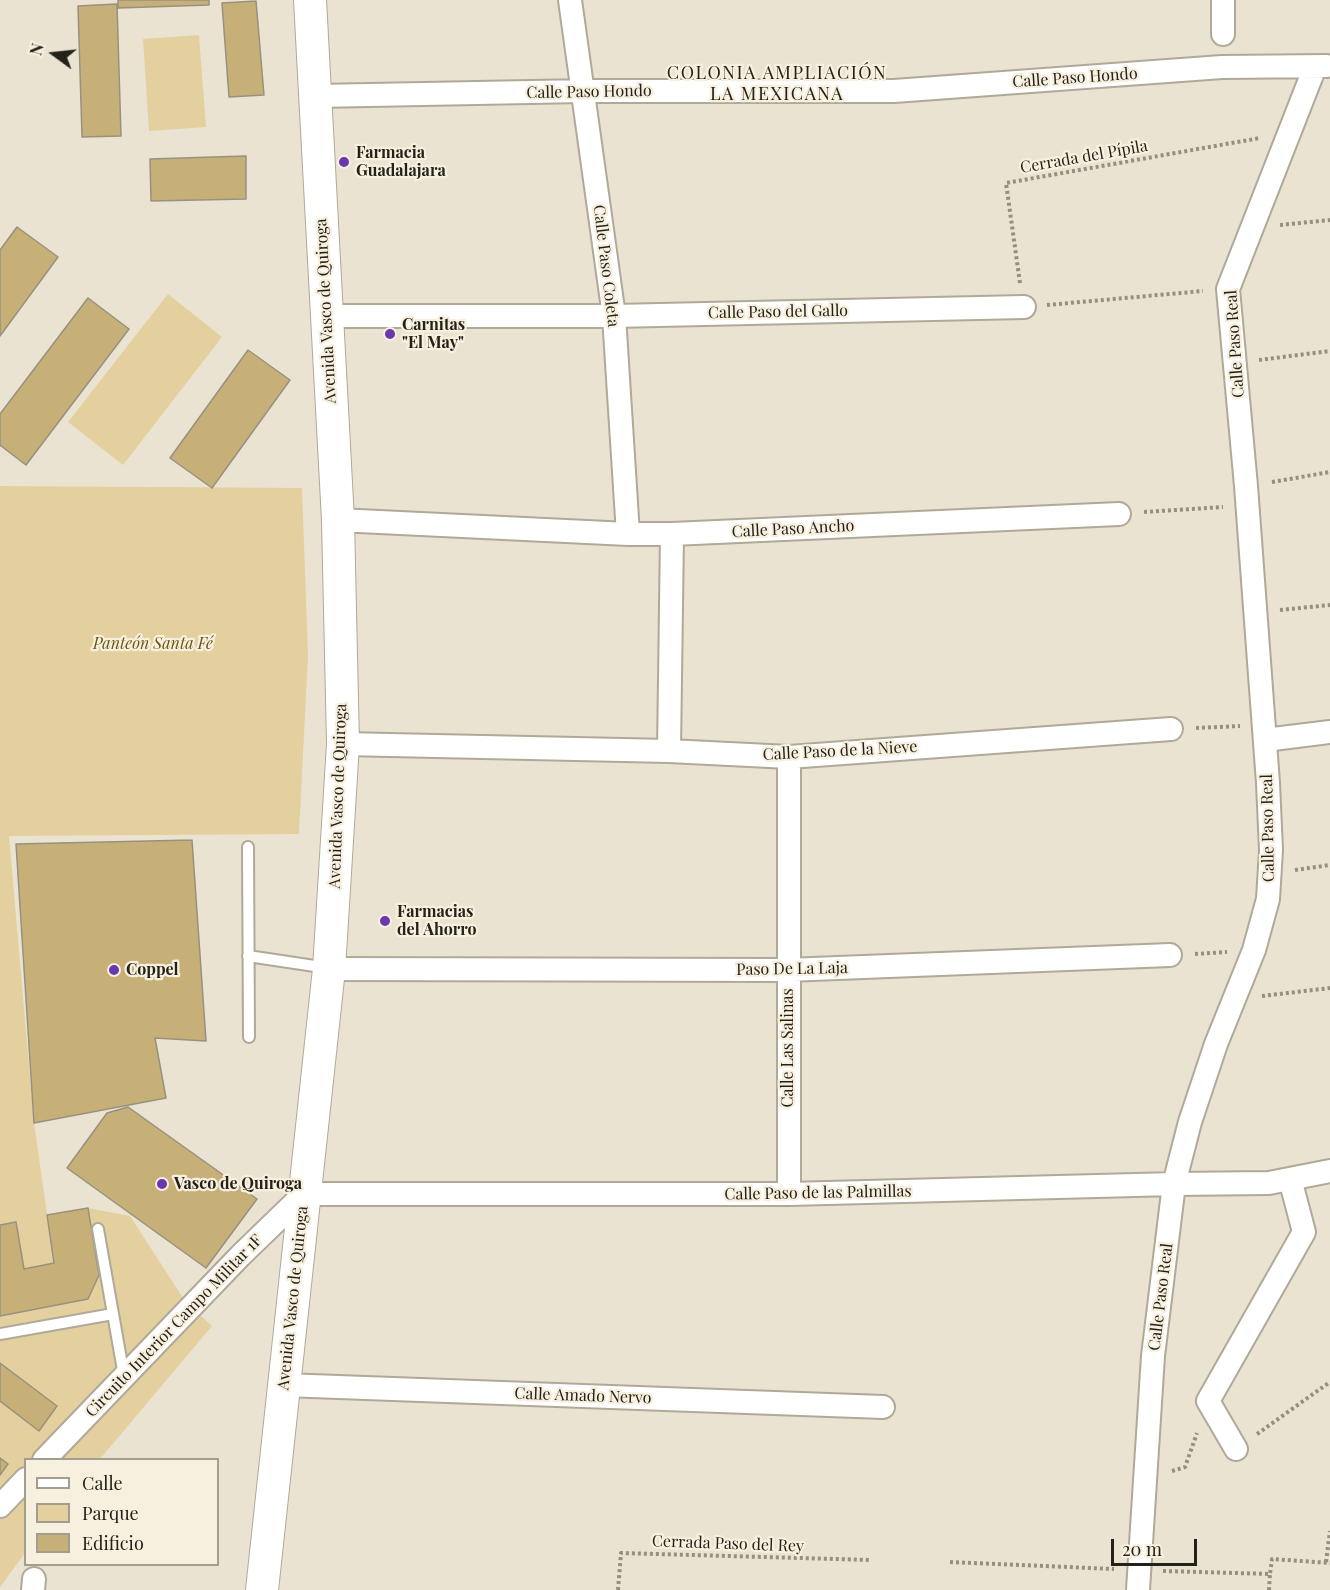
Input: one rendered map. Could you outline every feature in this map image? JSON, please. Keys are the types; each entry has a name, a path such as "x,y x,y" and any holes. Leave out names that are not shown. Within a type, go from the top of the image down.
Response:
{"main road":[{"name":"Avenida Vasco de Quiroga","path":"262,1590 329,969 343,744 338,520 310,0"}],"street":[{"name":"Calle Paso Coleta","path":"570,0 614,316 628,534"},
{"path":"1222,34 1223,0"},
{"name":"Calle Paso Hondo","path":"316,96 584,91 894,91 1222,67 1323,66"},
{"name":"Calle Paso Real","path":"1138,1590 1154,1356 1174,1184 1190,1122 1216,1044 1254,950 1268,899 1270,873 1271,850 1256,612 1228,289 1289,133 1323,66"},
{"name":"Calle Paso del Gallo","path":"326,316 614,316 1024,307"},
{"name":"Calle Paso Ancho","path":"338,520 628,534 672,534 1119,514"},
{"path":"669,751 672,534"},
{"name":"Calle Paso de la Nieve","path":"343,744 669,751 789,757 1171,729"},
{"path":"1264,732 1330,732"},
{"name":"Calle Las Salinas","path":"789,757 789,1194"},
{"name":"Paso De La Laja","path":"329,969 788,970 1170,955"},
{"name":"Calle Paso de las Palmillas","path":"304,1194 789,1194 1269,1183 1330,1171"},
{"path":"1236,1449 1208,1401 1304,1232 1290,1179"},
{"name":"Circuito Interior Campo Militar 1F","path":"46,1458 240,1256 304,1194"},
{"name":"Calle Amado Nervo","path":"284,1385 883,1407"},
{"path":"0,1506 24,1481"}],"lane":[{"path":"248,847 249,1037"},
{"path":"248,956 329,969"},
{"path":"98,1228 124,1378"},
{"path":"0,1334 113,1314"}],"path":[{"name":"Cerrada del Pípila","path":"1024,307 1006,183 1289,133"},
{"path":"1252,228 1330,220"},
{"path":"1024,307 1228,289"},
{"path":"1235,363 1330,351"},
{"path":"1119,514 1247,496 1330,472"},
{"path":"1256,612 1330,605"},
{"path":"1171,729 1264,732"},
{"path":"1270,873 1330,865"},
{"path":"1170,955 1254,950"},
{"path":"1234,999 1330,988"},
{"path":"1236,1449 1330,1382"},
{"path":"1145,1478 1185,1467 1208,1401"},
{"path":"1326,1562 1330,1531"},
{"name":"Cerrada Paso del Rey","path":"618,1590 621,1553 871,1560"},
{"path":"1269,1590 1270,1574"}],"green space":[{"path":"199,35 206,127 149,131 143,39"},
{"path":"168,294 222,337 123,465 68,422"},
{"name":"Panteón Santa Fé","path":"0,486 302,488 308,655 299,834 9,836 34,1123 47,1214 88,1208 130,1216 185,1301 212,1326 101,1458 24,1458 24,1554 0,1587"}],"building":[{"path":"118,0 209,0 209,5 118,8"},
{"path":"256,1 264,95 229,97 222,3"},
{"path":"117,4 121,136 82,137 78,6"},
{"path":"246,156 246,199 151,201 150,159"},
{"path":"17,227 58,257 0,336 0,250"},
{"path":"88,298 129,329 26,465 0,445 0,414"},
{"path":"248,350 290,380 212,488 170,458"},
{"path":"192,840 206,1041 155,1038 166,1098 34,1123 16,844"},
{"name":"Vasco de Quiroga","path":"128,1107 257,1199 206,1268 67,1168 107,1113"},
{"path":"88,1208 99,1275 88,1299 0,1316 0,1225 16,1222 24,1269 54,1263 47,1215"},
{"path":"0,1363 57,1406 39,1431 0,1401"},
{"path":"0,1458 8,1464 0,1475"}],"place":[{"name":"Farmacia Guadalajara","path":"344,162"},
{"name":"Carnitas \"El May\"","path":"390,334"},
{"name":"Farmacias del Ahorro","path":"385,921"},
{"name":"Coppel","path":"114,970"},
{"name":"Vasco de Quiroga","path":"162,1184"}],"district":[{"name":"COLONIA AMPLIACIÓN LA MEXICANA","path":"777,83"}]}
